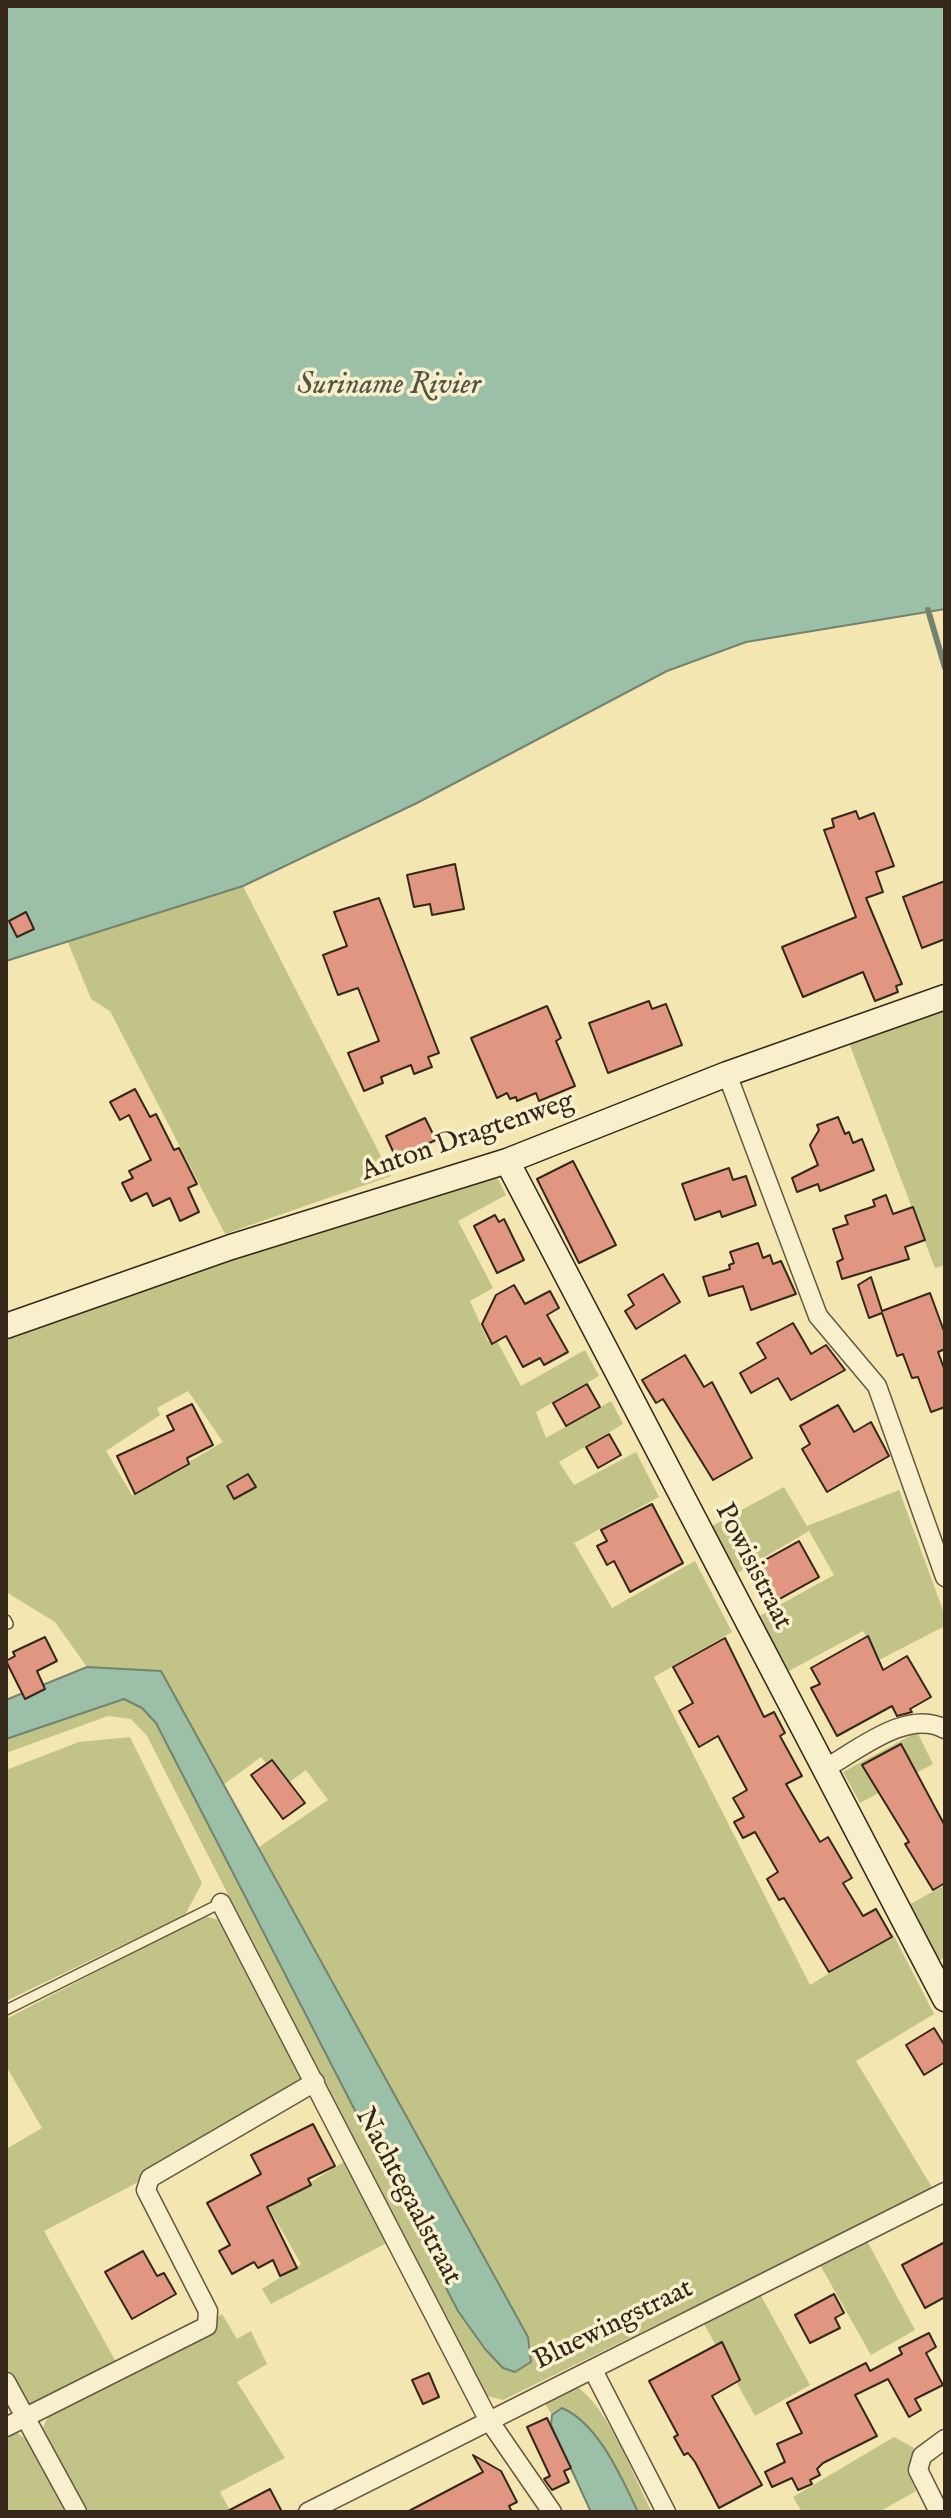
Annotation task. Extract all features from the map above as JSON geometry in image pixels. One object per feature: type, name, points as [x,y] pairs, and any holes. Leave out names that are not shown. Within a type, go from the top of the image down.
[{"type":"main road","name":"Anton Dragtenweg","points":[[6,1326],[231,1247],[507,1161],[727,1074],[945,997]]},
{"type":"main road","name":"Powisistraat","points":[[507,1161],[945,1999]]},
{"type":"street","points":[[727,1074],[818,1316],[877,1386],[945,1577]]},
{"type":"street","points":[[824,1769],[909,1723],[927,1721],[945,1729]]},
{"type":"street","name":"Nachtegaalstraat","points":[[221,1903],[488,2419],[552,2512]]},
{"type":"street","points":[[6,2427],[207,2326],[208,2311],[146,2190],[147,2184],[150,2178],[315,2082]]},
{"type":"street","name":"Bluewingstraat","points":[[308,2512],[945,2192]]},
{"type":"street","points":[[593,2370],[666,2512]]},
{"type":"street","points":[[6,2382],[77,2512]]},
{"type":"street","points":[[939,2512],[918,2470],[922,2456],[945,2439]]},
{"type":"lane","points":[[6,2010],[221,1903]]},
{"type":"shaded area","points":[[243,886],[391,1176],[225,1234],[110,1011],[91,999],[67,940]]},
{"type":"shaded area","points":[[945,1009],[945,1265],[935,1268],[849,1043]]},
{"type":"shaded area","points":[[486,1172],[498,1179],[506,1195],[458,1221],[493,1288],[470,1301],[488,1341],[497,1341],[521,1386],[585,1350],[599,1376],[536,1412],[546,1438],[611,1401],[623,1424],[559,1462],[574,1485],[636,1452],[659,1497],[574,1543],[612,1608],[695,1561],[732,1632],[654,1677],[810,1985],[893,1934],[934,2014],[856,2061],[933,2189],[503,2400],[484,2395],[147,1736],[131,1719],[108,1716],[6,1753],[6,1739],[125,1699],[142,1708],[156,1723],[458,2311],[485,2349],[532,2354],[528,2337],[259,1847],[328,1800],[306,1770],[284,1786],[261,1757],[223,1785],[161,1671],[87,1667],[55,1622],[6,1592],[6,1339]],"holes":[[[188,1391],[223,1442],[132,1495],[106,1451],[160,1415],[157,1408]]]},
{"type":"shaded area","points":[[784,1487],[807,1526],[899,1490],[945,1616],[945,1626],[879,1660],[863,1631],[776,1678],[747,1623],[834,1575],[809,1531],[724,1581],[699,1533]]},
{"type":"shaded area","points":[[917,1732],[933,1764],[860,1803],[843,1772]]},
{"type":"shaded area","points":[[130,1737],[202,1883],[185,1915],[6,2001],[6,1770],[79,1742]]},
{"type":"shaded area","points":[[945,1885],[945,1957],[934,1964],[903,1908]]},
{"type":"shaded area","points":[[204,1916],[223,1921],[303,2074],[299,2084],[131,2186],[44,2231],[117,2364],[39,2402],[28,2404],[6,2373],[6,2149],[42,2128],[6,2066],[6,2019]]},
{"type":"shaded area","points":[[350,2158],[394,2239],[271,2304],[262,2289],[301,2264],[269,2208]]},
{"type":"shaded area","points":[[867,2241],[915,2330],[871,2355],[820,2265]]},
{"type":"shaded area","points":[[760,2294],[810,2385],[755,2416],[704,2324]]},
{"type":"shaded area","points":[[222,2314],[237,2339],[251,2331],[267,2364],[237,2382],[285,2458],[220,2492],[231,2512],[82,2512],[41,2431],[51,2411],[134,2371]]},
{"type":"shaded area","points":[[577,2387],[610,2426],[652,2512],[638,2512],[608,2453],[587,2426],[562,2408],[552,2415],[543,2400]]},
{"type":"shaded area","points":[[17,2433],[30,2442],[69,2512],[6,2512],[6,2434]]},
{"type":"shaded area","points":[[894,2437],[914,2448],[909,2474],[916,2491],[879,2512],[802,2512],[793,2497]]},
{"type":"water","name":"Suriname Rivier","points":[[6,6],[945,6],[945,609],[746,642],[667,671],[417,803],[243,886],[6,961]]},
{"type":"water","points":[[87,1667],[161,1671],[528,2337],[531,2362],[515,2372],[503,2368],[485,2349],[458,2311],[156,1723],[142,1708],[124,1699],[6,1739],[6,1700]]},
{"type":"water","points":[[562,2408],[587,2426],[598,2439],[638,2512],[591,2512],[551,2425],[552,2415]]},
{"type":"building","points":[[856,811],[859,819],[874,813],[894,866],[876,872],[883,892],[866,898],[902,984],[896,986],[898,992],[875,1001],[863,972],[803,997],[782,947],[856,917],[824,830],[834,827],[832,819]]},
{"type":"building","points":[[455,864],[464,909],[432,915],[430,904],[414,907],[407,875]]},
{"type":"building","points":[[945,881],[945,939],[922,948],[903,897]]},
{"type":"building","points":[[379,898],[439,1053],[428,1057],[432,1067],[414,1074],[411,1065],[381,1077],[383,1083],[364,1091],[348,1053],[379,1041],[358,988],[338,995],[323,955],[347,946],[334,912]]},
{"type":"building","points":[[26,912],[34,929],[17,937],[9,921]]},
{"type":"building","points":[[649,1001],[652,1009],[666,1004],[682,1045],[608,1073],[589,1023]]},
{"type":"building","points":[[547,1006],[561,1038],[556,1041],[575,1086],[539,1101],[536,1093],[517,1101],[516,1097],[510,1099],[507,1093],[497,1098],[471,1038]]},
{"type":"building","points":[[135,1089],[150,1117],[156,1114],[174,1150],[179,1148],[197,1184],[188,1188],[199,1212],[180,1221],[170,1198],[153,1206],[147,1193],[131,1201],[122,1183],[133,1178],[129,1171],[151,1160],[129,1115],[120,1120],[110,1102]]},
{"type":"building","points":[[838,1117],[845,1134],[849,1132],[853,1143],[862,1139],[874,1170],[820,1191],[818,1184],[797,1192],[792,1178],[818,1165],[810,1145],[819,1130],[817,1125]]},
{"type":"building","points":[[425,1118],[436,1140],[396,1158],[386,1136]]},
{"type":"building","points":[[573,1161],[616,1245],[579,1263],[537,1179]]},
{"type":"building","points":[[729,1168],[733,1180],[746,1176],[756,1205],[722,1217],[720,1211],[695,1220],[682,1184]]},
{"type":"building","points":[[886,1195],[893,1214],[913,1207],[925,1240],[905,1247],[909,1259],[842,1279],[837,1262],[843,1259],[833,1229],[848,1224],[845,1216],[875,1206],[873,1200]]},
{"type":"building","points":[[495,1215],[499,1222],[504,1219],[524,1260],[497,1273],[474,1226]]},
{"type":"building","points":[[758,1243],[763,1258],[770,1255],[773,1264],[781,1261],[796,1294],[751,1310],[743,1286],[709,1296],[703,1277],[730,1269],[729,1265],[734,1263],[730,1252]]},
{"type":"building","points":[[663,1274],[680,1302],[636,1329],[625,1311],[634,1305],[628,1295]]},
{"type":"building","points":[[871,1277],[882,1311],[930,1293],[945,1334],[945,1349],[938,1352],[945,1371],[945,1407],[931,1412],[918,1377],[912,1378],[903,1354],[897,1356],[882,1313],[869,1318],[858,1285]]},
{"type":"building","points":[[514,1285],[525,1304],[550,1291],[559,1308],[547,1315],[568,1352],[544,1365],[540,1358],[523,1367],[506,1336],[492,1344],[482,1324],[496,1295]]},
{"type":"building","points":[[793,1323],[811,1354],[826,1345],[845,1370],[791,1400],[778,1378],[751,1393],[740,1373],[766,1358],[757,1343]]},
{"type":"building","points":[[685,1355],[704,1387],[712,1382],[752,1458],[713,1480],[663,1399],[656,1403],[642,1380]]},
{"type":"building","points":[[587,1384],[600,1407],[566,1426],[553,1403]]},
{"type":"building","points":[[192,1404],[213,1445],[187,1458],[189,1464],[135,1494],[117,1456],[174,1430],[167,1416]]},
{"type":"building","points":[[838,1405],[854,1432],[871,1422],[889,1456],[827,1492],[802,1449],[810,1444],[800,1426]]},
{"type":"building","points":[[609,1434],[621,1455],[598,1468],[586,1447]]},
{"type":"building","points":[[248,1474],[256,1487],[234,1499],[227,1486]]},
{"type":"building","points":[[652,1504],[683,1563],[630,1592],[614,1561],[607,1565],[597,1546],[607,1541],[601,1530]]},
{"type":"building","points":[[799,1541],[819,1577],[772,1603],[752,1567]]},
{"type":"building","points":[[868,1636],[883,1670],[907,1656],[931,1697],[910,1709],[912,1712],[897,1716],[892,1706],[837,1736],[811,1688],[820,1684],[811,1668]]},
{"type":"building","points":[[45,1637],[57,1661],[37,1671],[45,1689],[25,1699],[6,1661],[15,1656],[13,1652]]},
{"type":"building","points":[[725,1638],[764,1717],[774,1712],[785,1733],[780,1736],[802,1776],[786,1784],[820,1842],[828,1837],[852,1878],[843,1883],[863,1916],[876,1909],[892,1937],[829,1972],[784,1898],[779,1900],[767,1879],[778,1872],[755,1832],[743,1838],[734,1822],[744,1817],[733,1798],[747,1790],[718,1736],[699,1747],[679,1711],[693,1703],[673,1667]]},
{"type":"building","points":[[901,1744],[945,1826],[945,1883],[933,1890],[905,1844],[909,1842],[862,1765]]},
{"type":"building","points":[[272,1760],[305,1803],[283,1819],[251,1775]]},
{"type":"building","points":[[934,2028],[945,2046],[945,2062],[924,2075],[906,2045]]},
{"type":"building","points":[[313,2124],[335,2166],[308,2179],[311,2185],[267,2207],[297,2268],[280,2276],[273,2260],[258,2268],[254,2262],[232,2274],[219,2251],[230,2245],[207,2203],[261,2174],[251,2155]]},
{"type":"building","points":[[945,2242],[945,2297],[925,2308],[902,2265]]},
{"type":"building","points":[[143,2251],[157,2276],[164,2273],[176,2294],[132,2319],[105,2272]]},
{"type":"building","points":[[834,2294],[844,2313],[835,2318],[840,2328],[810,2343],[795,2315]]},
{"type":"building","points":[[929,2333],[936,2347],[926,2353],[943,2385],[915,2399],[921,2410],[909,2417],[888,2379],[855,2395],[877,2436],[823,2463],[817,2469],[820,2475],[810,2480],[812,2484],[798,2490],[792,2478],[772,2487],[765,2472],[785,2462],[777,2444],[802,2433],[787,2403],[866,2363],[870,2371],[902,2354],[899,2348]]},
{"type":"building","points":[[722,2342],[740,2380],[712,2396],[762,2485],[719,2508],[695,2462],[688,2453],[684,2455],[674,2437],[678,2435],[649,2381]]},
{"type":"building","points":[[429,2373],[439,2397],[423,2404],[412,2380]]},
{"type":"building","points":[[547,2418],[571,2468],[564,2471],[569,2482],[552,2490],[544,2479],[550,2476],[527,2427]]},
{"type":"building","points":[[473,2455],[501,2471],[517,2502],[509,2506],[512,2512],[407,2512],[483,2472]]},
{"type":"building","points":[[270,2489],[282,2512],[226,2512]]},
{"type":"waterway","points":[[928,610],[945,668]]}]
